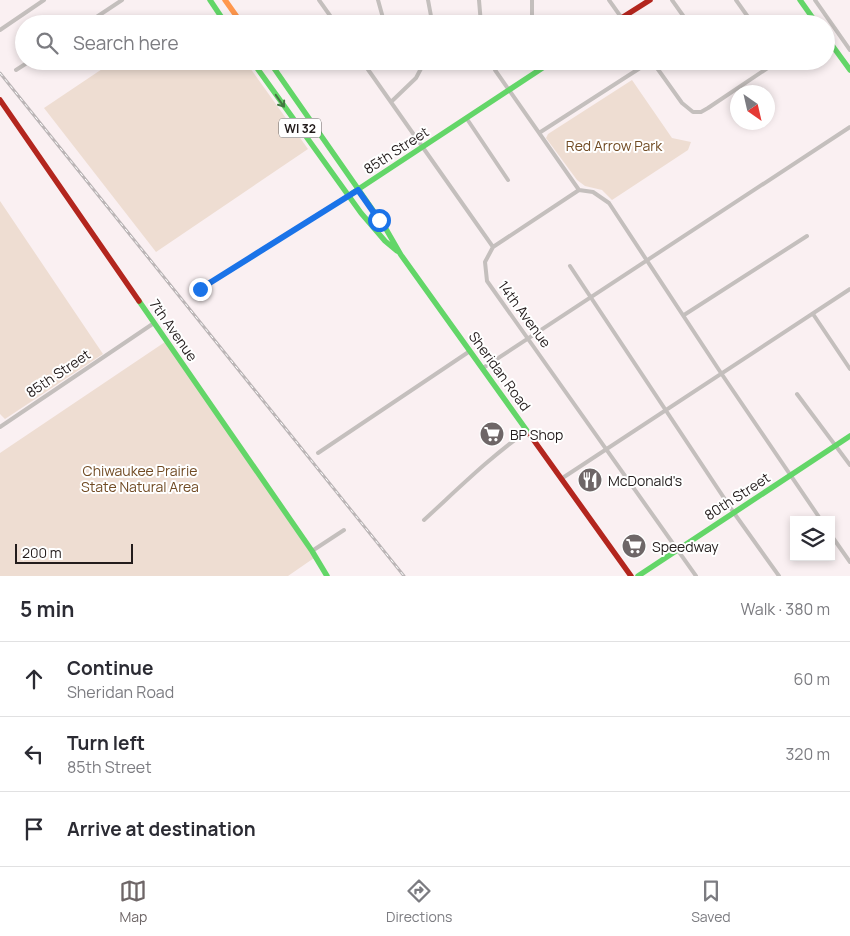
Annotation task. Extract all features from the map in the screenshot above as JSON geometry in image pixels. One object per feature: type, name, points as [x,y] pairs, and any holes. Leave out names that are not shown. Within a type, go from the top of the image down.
[{"type":"street","points":[[22,15],[44,0]]},
{"type":"street","points":[[100,15],[122,0]]},
{"type":"street","points":[[210,0],[220,15]]},
{"type":"street","points":[[225,0],[236,15]]},
{"type":"street","points":[[319,0],[330,15]]},
{"type":"street","points":[[378,0],[382,15]]},
{"type":"street","points":[[428,0],[431,15]]},
{"type":"street","points":[[479,0],[480,15]]},
{"type":"street","points":[[532,15],[533,0]]},
{"type":"street","points":[[609,0],[619,15]]},
{"type":"street","points":[[626,15],[650,0]]},
{"type":"street","points":[[672,0],[683,15]]},
{"type":"street","points":[[736,0],[747,15]]},
{"type":"street","points":[[800,0],[811,15]]},
{"type":"street","points":[[815,0],[826,15]]},
{"type":"street","points":[[0,30],[15,20]]},
{"type":"street","points":[[835,29],[850,50]]},
{"type":"street","points":[[835,49],[850,70]]},
{"type":"street","name":"Sheridan Road","points":[[258,70],[348,196],[385,241],[401,255]]},
{"type":"street","name":"Sheridan Road","points":[[275,70],[386,229],[401,255],[630,576]]},
{"type":"street","points":[[368,70],[493,247],[579,190],[593,192],[609,203],[721,374],[818,516]]},
{"type":"street","points":[[391,102],[416,78],[420,70]]},
{"type":"street","points":[[497,70],[579,190]]},
{"type":"street","name":"85th Street","points":[[200,289],[358,190],[540,70]]},
{"type":"street","points":[[539,134],[638,70]]},
{"type":"street","points":[[658,70],[682,103],[693,112],[700,112],[708,108],[765,70]]},
{"type":"street","name":"7th Avenue","points":[[0,100],[312,551],[327,576]]},
{"type":"street","points":[[467,119],[508,180]]},
{"type":"street","points":[[483,368],[850,127]]},
{"type":"street","points":[[684,315],[807,236]]},
{"type":"street","name":"14th Avenue","points":[[493,247],[485,262],[487,281],[696,576]]},
{"type":"street","points":[[570,266],[734,513],[779,576]]},
{"type":"street","points":[[561,479],[850,289]]},
{"type":"street","points":[[814,314],[848,362],[850,369]]},
{"type":"street","name":"85th Street","points":[[0,427],[154,323]]},
{"type":"street","points":[[318,453],[470,351]]},
{"type":"street","points":[[797,394],[850,465]]},
{"type":"street","points":[[424,520],[508,444],[528,431]]},
{"type":"street","name":"80th Street","points":[[638,576],[850,436]]},
{"type":"street","points":[[312,551],[344,530]]},
{"type":"street","points":[[835,541],[850,562]]},
{"type":"green space","points":[[101,70],[251,70],[308,149],[156,252],[44,108]]},
{"type":"green space","name":"Red Arrow Park","points":[[632,80],[672,138],[691,142],[688,150],[612,200],[602,190],[585,186],[577,180],[546,138],[548,134]]},
{"type":"green space","points":[[0,201],[103,354],[5,419],[0,414]]},
{"type":"green space","name":"Chiwaukee Prairie State Natural Area","points":[[165,342],[314,558],[288,576],[0,576],[0,453]]},
{"type":"railway","points":[[0,73],[404,576]]},
{"type":"traffic: fast","points":[[210,0],[220,15]]},
{"type":"traffic: fast","points":[[800,0],[811,15]]},
{"type":"traffic: fast","points":[[835,49],[850,70]]},
{"type":"traffic: fast","points":[[258,70],[361,213],[385,241],[397,251]]},
{"type":"traffic: fast","points":[[275,70],[386,229],[401,255],[530,435]]},
{"type":"traffic: fast","points":[[348,196],[539,70]]},
{"type":"traffic: fast","points":[[139,301],[312,551],[327,576]]},
{"type":"traffic: fast","points":[[638,576],[850,436]]},
{"type":"traffic: slow","points":[[225,0],[236,15]]},
{"type":"traffic: jam","points":[[626,15],[650,0]]},
{"type":"traffic: jam","points":[[0,100],[139,301]]},
{"type":"traffic: jam","points":[[530,435],[631,576]]},
{"type":"place","name":"BP Shop","points":[[492,434]]},
{"type":"place","name":"McDonald's","points":[[590,480]]},
{"type":"place","name":"Speedway","points":[[634,546]]},
{"type":"route","points":[[200,289],[358,190],[379,220]]}]
